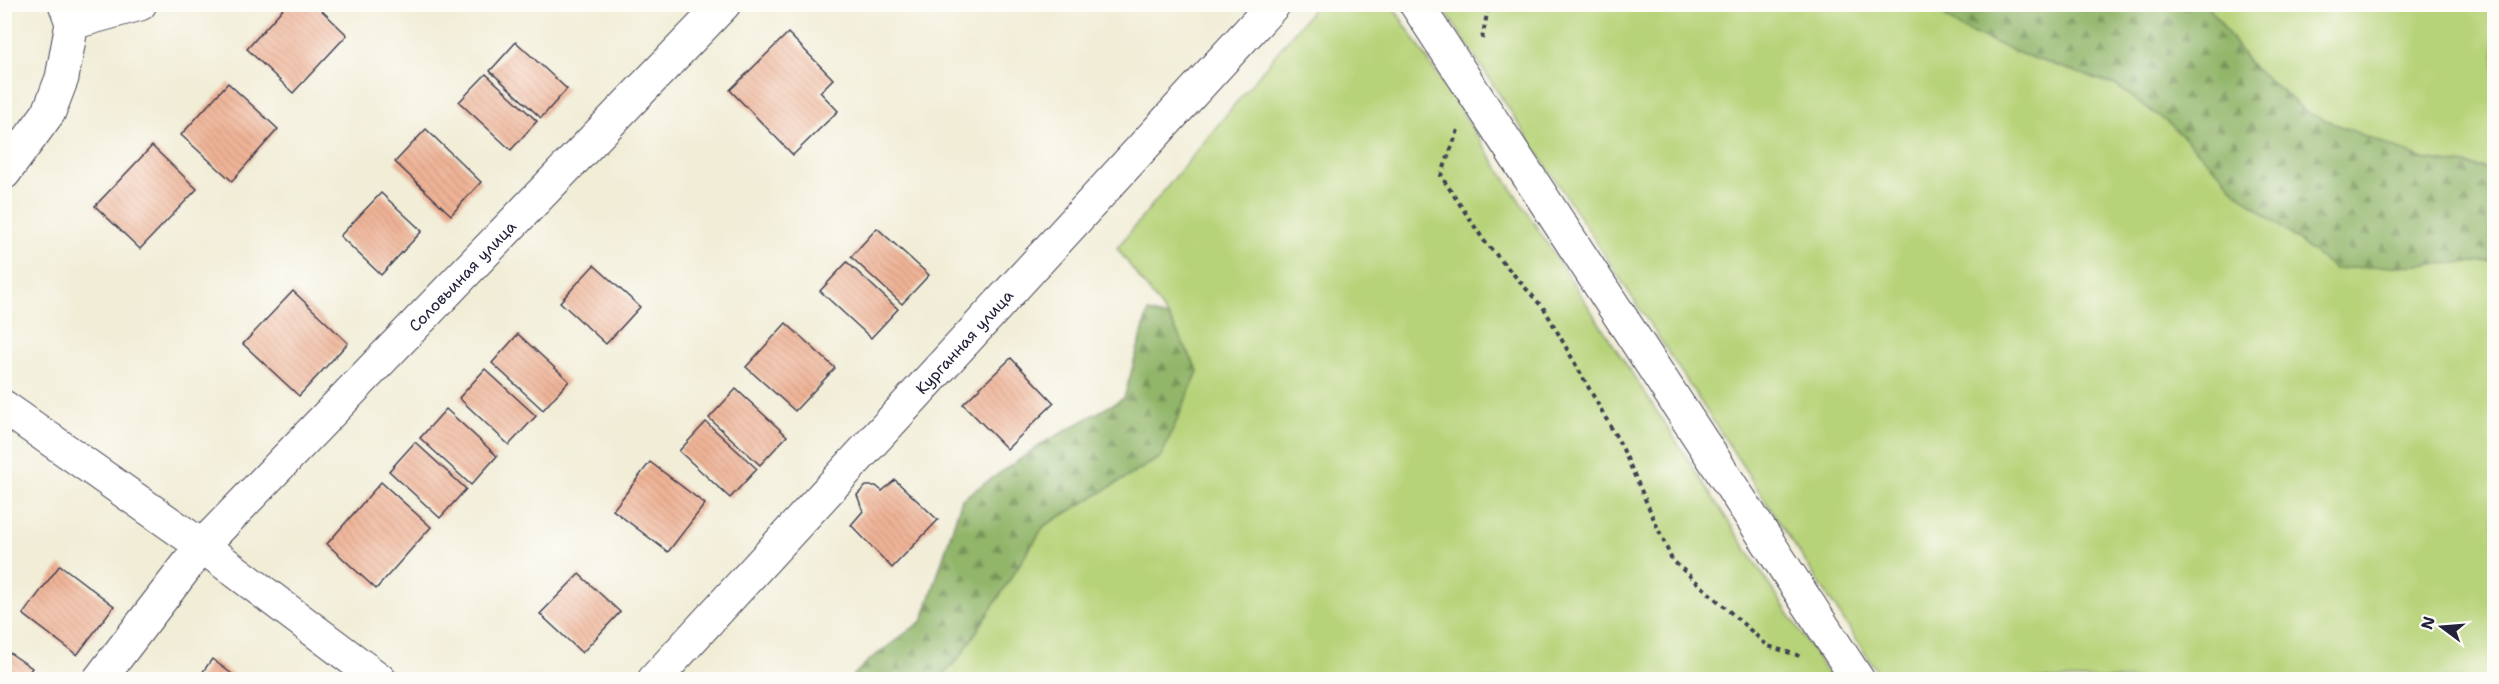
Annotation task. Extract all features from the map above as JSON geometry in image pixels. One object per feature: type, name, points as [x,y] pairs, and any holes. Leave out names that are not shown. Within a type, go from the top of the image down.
[{"type":"street","points":[[4,173],[49,112],[62,78],[69,14],[140,4]]},
{"type":"street","name":"Соловьиная улица","points":[[99,680],[201,546],[724,4]]},
{"type":"street","name":"Курганная улица","points":[[654,680],[1274,4]]},
{"type":"street","points":[[1416,4],[1856,676]]},
{"type":"street","points":[[4,407],[201,546],[380,680]]},
{"type":"path","points":[[1489,4],[1472,90],[1441,176],[1485,242],[1545,310],[1622,447],[1672,560],[1768,646],[1856,676]]},
{"type":"green space","points":[[1317,4],[1392,5],[1831,679],[940,680],[962,654],[1044,526],[1161,457],[1198,371],[1169,318],[1117,248]]},
{"type":"green space","points":[[1441,5],[2494,5],[2494,679],[1882,679]]},
{"type":"green space","points":[[1932,5],[2208,5],[2249,63],[2308,113],[2423,159],[2494,169],[2494,261],[2334,269],[2233,189],[2224,177],[2172,126],[2115,85],[2021,54],[1960,28]]},
{"type":"green space","points":[[1148,312],[1169,318],[1198,371],[1161,457],[1044,526],[962,654],[940,679],[850,679],[867,662],[923,620],[962,499],[1045,442],[1124,398]]},
{"type":"building","points":[[287,4],[315,4],[347,35],[293,93],[247,49]]},
{"type":"building","points":[[788,33],[833,79],[820,92],[838,111],[793,155],[730,90]]},
{"type":"building","points":[[516,42],[567,89],[541,118],[490,71]]},
{"type":"building","points":[[486,74],[537,121],[511,150],[459,102]]},
{"type":"building","points":[[228,83],[278,129],[232,181],[181,135]]},
{"type":"building","points":[[426,129],[481,182],[451,215],[395,162]]},
{"type":"building","points":[[152,146],[197,189],[140,249],[95,206]]},
{"type":"building","points":[[381,193],[422,231],[381,275],[340,236]]},
{"type":"building","points":[[877,228],[929,275],[902,304],[851,257]]},
{"type":"building","points":[[847,262],[898,309],[871,338],[820,291]]},
{"type":"building","points":[[594,265],[640,307],[606,344],[560,302]]},
{"type":"building","points":[[293,291],[348,343],[299,396],[243,344]]},
{"type":"building","points":[[786,323],[835,368],[795,411],[746,367]]},
{"type":"building","points":[[518,334],[569,381],[543,410],[492,363]]},
{"type":"building","points":[[1011,358],[1054,403],[1007,449],[963,404]]},
{"type":"building","points":[[485,369],[536,416],[509,445],[459,398]]},
{"type":"building","points":[[736,389],[787,436],[760,465],[709,418]]},
{"type":"building","points":[[446,409],[497,456],[471,485],[420,438]]},
{"type":"building","points":[[706,422],[757,469],[730,498],[679,451]]},
{"type":"building","points":[[415,442],[466,489],[440,518],[389,471]]},
{"type":"building","points":[[650,462],[705,504],[668,552],[613,510]]},
{"type":"building","points":[[895,480],[938,520],[892,568],[851,525],[863,511],[857,495],[866,486],[876,486],[882,491]]},
{"type":"building","points":[[381,482],[431,527],[376,589],[327,544]]},
{"type":"building","points":[[60,565],[114,606],[77,655],[23,614]]},
{"type":"building","points":[[579,574],[620,612],[582,653],[540,614]]},
{"type":"building","points":[[4,649],[32,668],[24,680],[4,680]]},
{"type":"building","points":[[212,659],[240,680],[197,680]]}]
